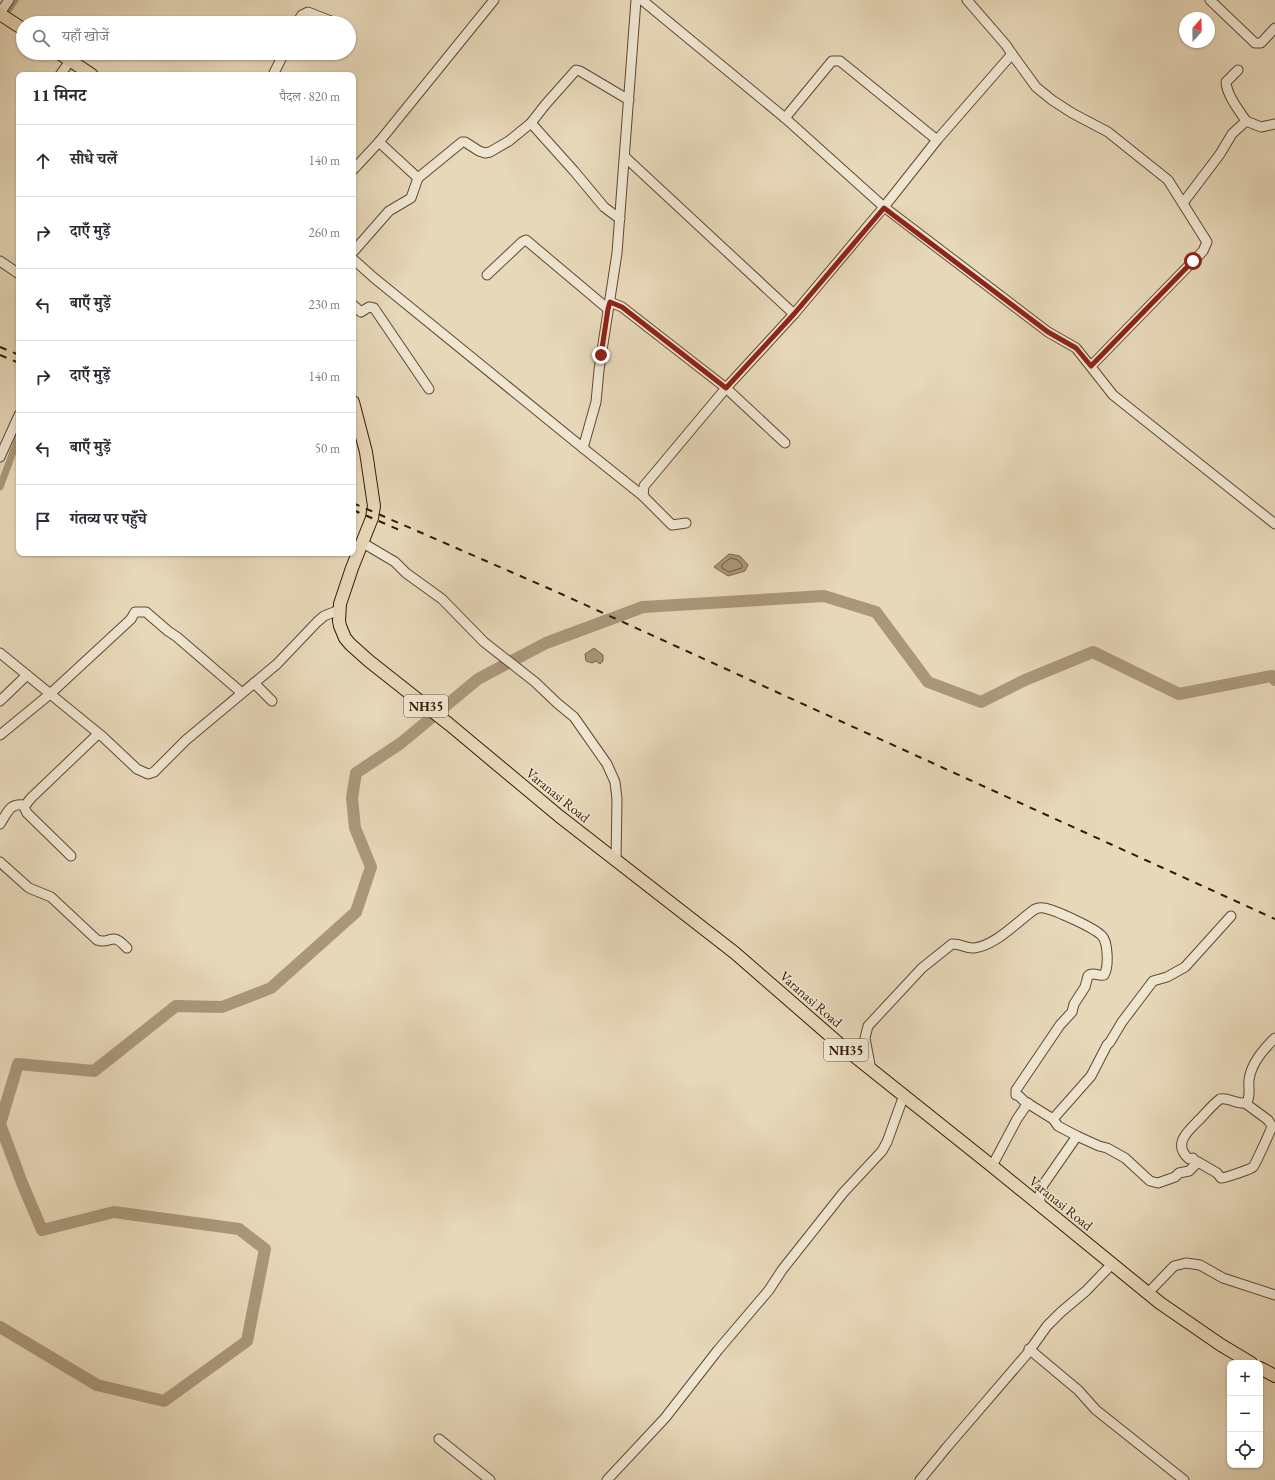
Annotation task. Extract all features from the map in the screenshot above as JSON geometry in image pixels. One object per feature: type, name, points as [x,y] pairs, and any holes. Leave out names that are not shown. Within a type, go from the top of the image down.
[{"type":"highway","points":[[4,16],[16,24]]},
{"type":"highway","points":[[70,61],[87,72]]},
{"type":"highway","name":"NH35","points":[[339,610],[352,568],[374,512],[373,492],[366,452],[356,414]]},
{"type":"highway","name":"Varanasi Road","points":[[339,610],[340,626],[345,638],[369,661],[450,725],[559,816],[735,953],[871,1070],[904,1095],[1148,1293],[1176,1315],[1221,1346],[1246,1360]]},
{"type":"highway","points":[[1263,1370],[1275,1376]]},
{"type":"street","points":[[4,16],[9,0]]},
{"type":"street","points":[[356,167],[379,142],[494,0]]},
{"type":"street","points":[[583,448],[596,402],[617,253],[636,0]]},
{"type":"street","points":[[642,0],[785,118],[884,208],[1048,332],[1072,345],[1091,366],[1113,395],[1275,524]]},
{"type":"street","points":[[968,0],[1006,45],[1036,87],[1072,113],[1108,132],[1148,162],[1168,180],[1207,242],[1205,247],[1091,366]]},
{"type":"street","points":[[1210,0],[1255,43],[1261,43],[1275,28]]},
{"type":"street","points":[[301,16],[308,12],[318,16]]},
{"type":"street","points":[[643,496],[644,486],[726,388],[794,314],[884,208],[937,140],[1012,54]]},
{"type":"street","points":[[274,72],[280,60]]},
{"type":"street","points":[[62,72],[70,61]]},
{"type":"street","points":[[785,118],[832,61],[840,61],[937,140]]},
{"type":"street","points":[[356,249],[390,211],[411,198],[418,178],[462,142],[465,142],[482,152],[490,152],[509,141],[530,123],[576,70],[629,100]]},
{"type":"street","points":[[1238,70],[1226,82],[1226,87],[1246,121],[1261,127],[1275,124]]},
{"type":"street","points":[[1183,203],[1220,154],[1232,134],[1246,121]]},
{"type":"street","points":[[530,123],[604,206],[620,219]]},
{"type":"street","points":[[379,142],[418,178]]},
{"type":"street","points":[[625,157],[794,314]]},
{"type":"street","points":[[487,276],[522,242],[526,240],[609,305],[622,307],[726,388],[785,443]]},
{"type":"street","points":[[0,261],[16,272]]},
{"type":"street","points":[[356,262],[643,496],[672,525],[686,523]]},
{"type":"street","points":[[356,308],[361,312],[369,307],[374,308],[429,389]]},
{"type":"street","points":[[0,457],[16,422]]},
{"type":"street","points":[[363,543],[395,562],[406,573],[438,596],[484,642],[535,682],[553,700],[574,717],[614,777],[617,799],[616,861]]},
{"type":"street","points":[[0,653],[98,734],[140,771],[148,774],[159,768],[186,740],[282,659],[316,622],[324,616],[339,610]]},
{"type":"street","points":[[0,735],[50,694],[130,619],[135,612],[146,612],[168,631],[177,636],[242,693]]},
{"type":"street","points":[[0,702],[27,676]]},
{"type":"street","points":[[254,683],[272,701]]},
{"type":"street","points":[[24,805],[98,734]]},
{"type":"street","points":[[0,824],[12,806],[15,804],[24,805]]},
{"type":"street","points":[[24,805],[27,813],[70,856]]},
{"type":"street","points":[[0,862],[29,888],[51,897],[97,940],[105,942],[116,939],[127,948]]},
{"type":"street","points":[[871,1070],[865,1038],[868,1026],[925,965],[952,944],[958,944],[968,948],[985,946],[1035,909],[1040,907],[1045,908],[1084,925],[1102,936],[1105,941],[1107,968],[1104,975],[1101,976],[1092,974],[1088,976],[1085,987],[1074,1004],[1072,1012],[1060,1025],[1016,1090],[1016,1095],[1053,1119],[1058,1126],[1099,1146],[1107,1148],[1125,1158],[1146,1178],[1153,1182],[1161,1182],[1179,1173],[1189,1171],[1198,1162]]},
{"type":"street","points":[[1053,1119],[1091,1076],[1107,1045],[1122,1022],[1153,981],[1167,977],[1185,967],[1231,916]]},
{"type":"street","points":[[1245,1103],[1249,1099],[1249,1083],[1252,1071],[1261,1053],[1275,1038]]},
{"type":"street","points":[[607,1480],[665,1418],[718,1350],[769,1290],[782,1270],[843,1193],[882,1151],[887,1142],[904,1095]]},
{"type":"street","points":[[1226,1098],[1245,1103],[1268,1120],[1272,1126],[1270,1133],[1264,1142],[1253,1167],[1250,1170],[1243,1170],[1225,1178],[1221,1178],[1217,1173],[1198,1162],[1196,1162],[1194,1158],[1189,1160],[1184,1153],[1182,1144],[1184,1136],[1220,1099],[1226,1098]]},
{"type":"street","points":[[992,1166],[1017,1119],[1028,1102]]},
{"type":"street","points":[[1040,1205],[1040,1194],[1043,1185],[1077,1136]]},
{"type":"street","points":[[1148,1293],[1174,1266],[1186,1263],[1200,1265],[1223,1278],[1275,1296]]},
{"type":"street","points":[[920,1480],[1030,1350],[1054,1318],[1086,1291],[1112,1264]]},
{"type":"street","points":[[1030,1350],[1078,1390],[1096,1410],[1184,1480]]},
{"type":"street","points":[[439,1439],[490,1480]]},
{"type":"water","points":[[729,554],[740,556],[748,565],[745,571],[728,576],[714,567]]},
{"type":"water","points":[[594,648],[603,655],[603,661],[600,664],[596,661],[592,663],[586,661],[585,654]]},
{"type":"waterway","points":[[7,12],[15,0]]},
{"type":"waterway","points":[[0,487],[16,444]]},
{"type":"waterway","points":[[0,1327],[97,1385],[164,1401],[247,1341],[265,1249],[239,1229],[114,1212],[42,1230],[22,1183],[0,1124],[18,1064],[94,1071],[176,1006],[222,1007],[271,988],[356,912],[371,867],[355,828],[352,798],[356,773],[401,743],[478,679],[546,643],[643,607],[824,596],[876,612],[928,682],[981,702],[1025,680],[1093,652],[1179,694],[1272,676],[1275,680]]},
{"type":"railway","points":[[0,347],[16,354]]},
{"type":"railway","points":[[0,355],[16,362]]},
{"type":"railway","points":[[356,504],[557,592],[1275,919]]},
{"type":"railway","points":[[356,511],[402,531]]},
{"type":"route","points":[[601,355],[610,302],[622,307],[726,388],[794,314],[884,208],[1048,332],[1065,340],[1076,348],[1091,366],[1193,261]]}]
